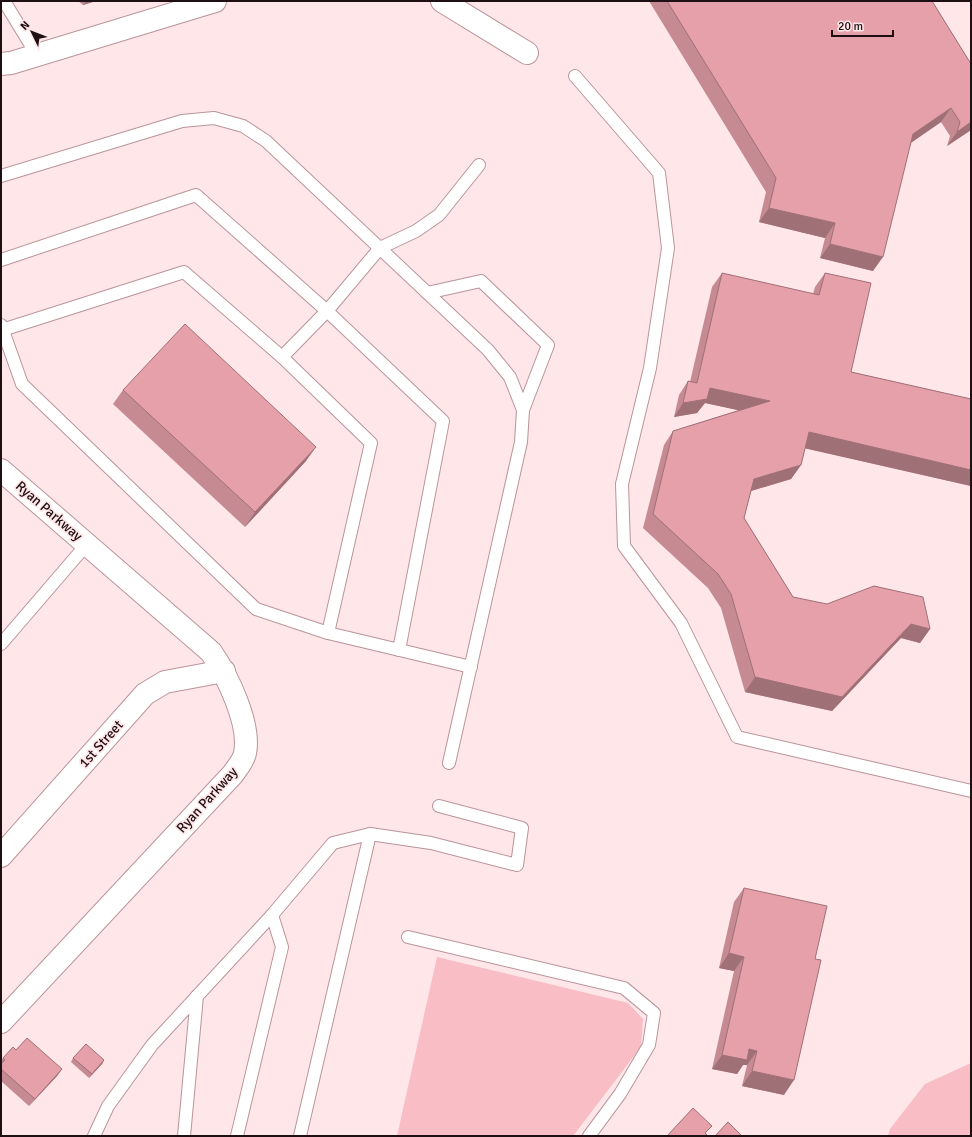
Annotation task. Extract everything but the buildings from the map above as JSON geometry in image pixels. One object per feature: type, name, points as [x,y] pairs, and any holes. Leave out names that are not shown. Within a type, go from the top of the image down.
[{"type":"street","points":[[1,64],[11,64],[215,1]]},
{"type":"street","points":[[442,1],[527,54]]},
{"type":"street","name":"Ryan Parkway","points":[[1,470],[211,652],[224,671],[245,728],[245,754],[233,774],[1,1022]]},
{"type":"street","name":"1st Street","points":[[1,856],[145,694],[165,682],[224,671]]},
{"type":"lane","points":[[4,1],[37,55]]},
{"type":"lane","points":[[575,76],[659,173],[668,248],[650,368],[622,484],[624,546],[681,623],[737,738],[971,791]]},
{"type":"lane","points":[[1,176],[182,121],[214,118],[242,126],[266,141],[488,350],[510,377],[523,410]]},
{"type":"lane","points":[[282,358],[327,310],[380,248],[416,231],[439,215],[479,165]]},
{"type":"lane","points":[[1,260],[196,196],[327,310],[443,421],[399,650]]},
{"type":"lane","points":[[328,633],[371,443],[282,358],[184,272],[2,328],[22,384],[256,609],[328,633],[471,667]]},
{"type":"lane","points":[[427,293],[482,281],[548,345],[523,410],[521,442],[449,763]]},
{"type":"lane","points":[[1,644],[88,544]]},
{"type":"lane","points":[[94,1136],[108,1106],[152,1045],[272,915],[333,843],[370,834],[431,842],[517,866],[522,828],[439,806]]},
{"type":"lane","points":[[300,1136],[370,834]]},
{"type":"lane","points":[[237,1136],[282,947],[272,915]]},
{"type":"lane","points":[[408,937],[624,988],[654,1013],[649,1045],[620,1094],[589,1136]]},
{"type":"lane","points":[[184,1136],[197,996]]},
{"type":"shaded area","points":[[437,957],[628,1003],[643,1019],[641,1047],[573,1136],[397,1136]]},
{"type":"shaded area","points":[[971,1063],[971,1136],[888,1136],[890,1129],[925,1084]]}]
